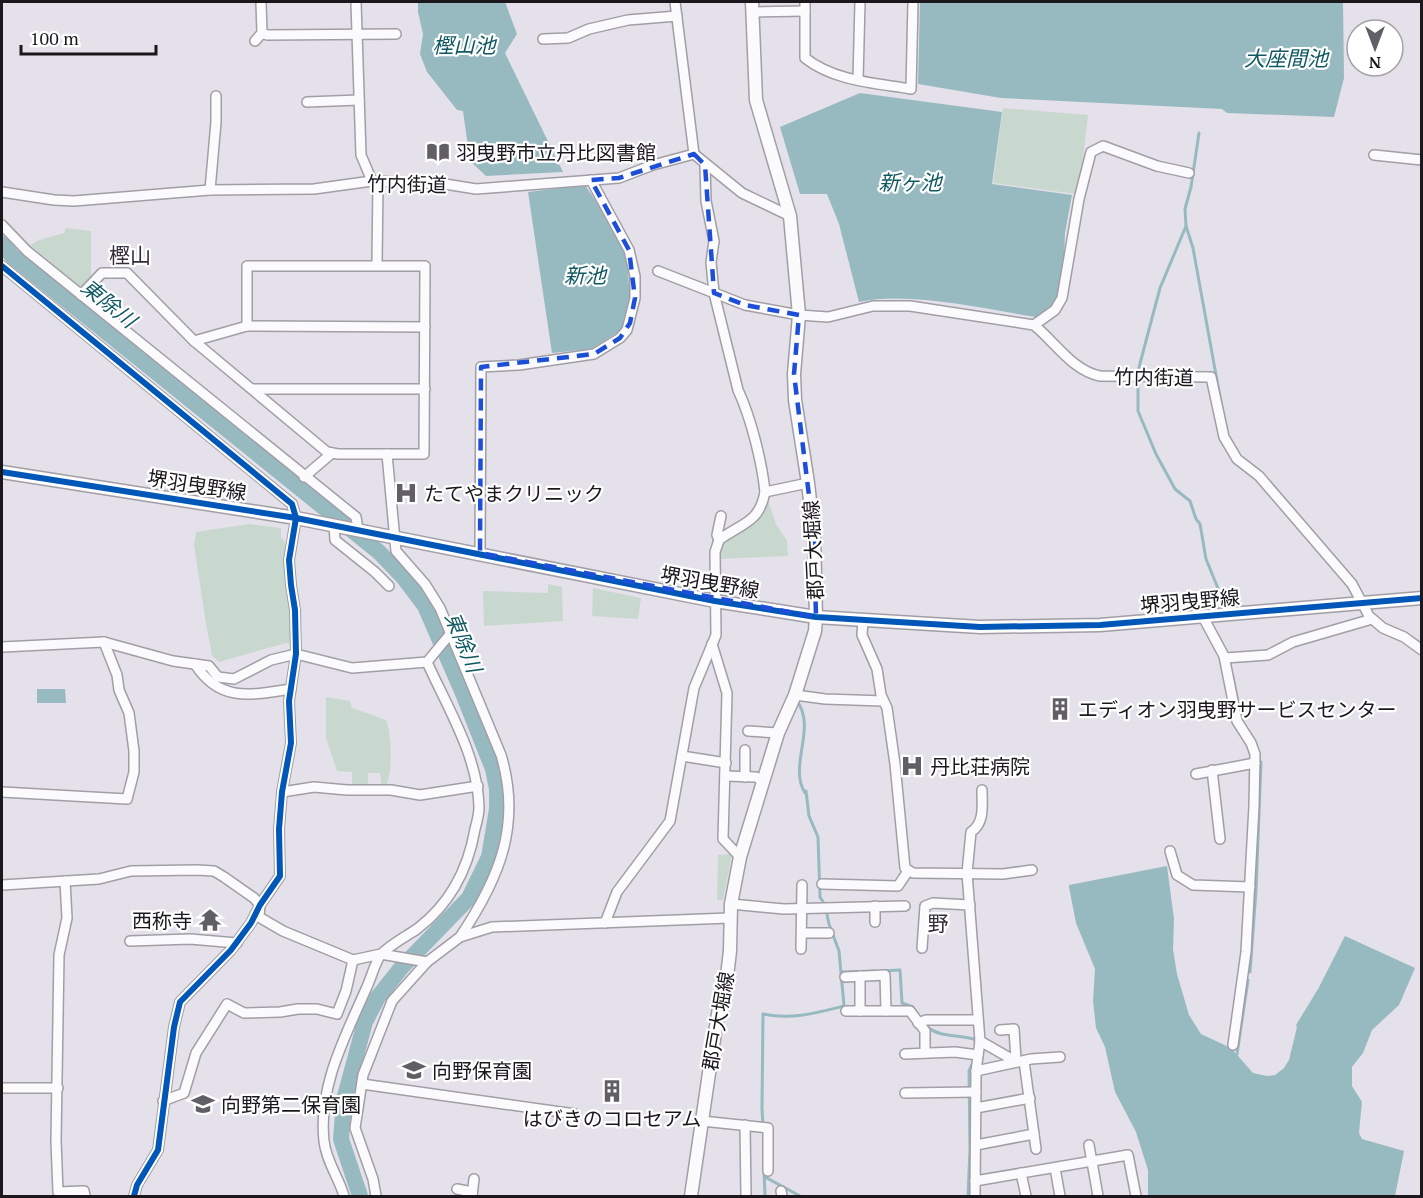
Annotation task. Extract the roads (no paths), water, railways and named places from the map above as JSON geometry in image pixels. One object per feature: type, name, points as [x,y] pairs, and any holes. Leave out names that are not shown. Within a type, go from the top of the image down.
[{"type":"main road","name":"郡戸大堀線","points":[[691,1197],[717,1018],[725,993],[730,951],[729,918],[740,857],[777,732],[795,695],[815,631],[816,617],[814,536],[795,400],[794,374],[799,315],[790,216],[756,100],[752,7]]},
{"type":"main road","name":"堺羽曳野線","points":[[2,472],[297,518],[334,530],[361,527],[394,536],[715,601],[816,617],[980,627],[1100,625],[1422,598]]},
{"type":"street","points":[[255,41],[262,33],[261,2]]},
{"type":"street","points":[[356,2],[361,155],[375,182],[377,265]]},
{"type":"street","points":[[675,2],[694,154],[742,193],[790,216]]},
{"type":"street","points":[[858,80],[860,2]]},
{"type":"street","points":[[752,7],[805,6],[805,58],[814,65],[858,80],[911,88],[913,2]]},
{"type":"street","points":[[543,39],[568,38],[589,29],[628,20],[677,16]]},
{"type":"street","points":[[262,33],[267,35],[396,34]]},
{"type":"street","points":[[210,190],[216,96]]},
{"type":"street","points":[[307,102],[359,100]]},
{"type":"street","points":[[658,271],[746,305],[799,315],[828,317],[873,306],[910,306],[1034,325],[1055,310],[1062,298],[1079,199],[1091,152],[1103,146],[1157,166],[1189,172]]},
{"type":"street","name":"竹内街道","points":[[2,192],[74,201],[210,190],[314,189],[375,182],[445,184],[476,189],[619,178],[653,165],[694,154]]},
{"type":"street","points":[[1374,155],[1422,160]]},
{"type":"street","points":[[705,165],[706,201],[714,241],[711,262],[714,292],[738,390],[745,405],[761,467],[765,492],[756,517],[719,540]]},
{"type":"street","points":[[480,553],[481,367],[594,354],[620,338],[630,323],[635,298],[635,276],[629,250],[591,180]]},
{"type":"street","points":[[2,225],[27,251],[304,477],[361,527]]},
{"type":"street","points":[[2,266],[292,504],[297,518],[289,560],[295,609],[296,654],[289,700],[291,743],[282,792],[279,841],[280,876],[237,943],[180,1002],[174,1027],[158,1150],[137,1185],[134,1197]]},
{"type":"street","points":[[81,295],[102,273],[127,273],[194,341],[327,452],[424,454],[425,266],[247,266],[247,326]]},
{"type":"street","name":"竹内街道","points":[[1034,325],[1069,359],[1091,374],[1211,377],[1224,437],[1237,459],[1259,476],[1352,584],[1372,619],[1422,650]]},
{"type":"street","points":[[194,341],[247,326],[425,327]]},
{"type":"street","points":[[253,389],[425,389]]},
{"type":"street","points":[[304,477],[332,453]]},
{"type":"street","points":[[376,1197],[373,1179],[355,1128],[363,1076],[392,1001],[427,962],[460,937],[490,888],[501,859],[510,802],[508,776],[501,755],[451,633],[425,584],[396,551],[387,454]]},
{"type":"street","points":[[765,492],[808,483]]},
{"type":"street","points":[[605,924],[617,892],[670,821],[694,688],[716,635],[715,552],[719,540],[717,535],[721,516]]},
{"type":"street","points":[[334,530],[335,540],[389,586]]},
{"type":"street","points":[[1203,617],[1225,658],[1236,718],[1251,743],[1255,762],[1245,962],[1233,1045]]},
{"type":"street","points":[[1225,658],[1268,655],[1293,642],[1372,619]]},
{"type":"street","points":[[863,620],[862,635],[877,669],[883,701],[887,708],[905,868],[913,873],[1003,874],[1032,870]]},
{"type":"street","points":[[2,647],[104,642],[173,661],[209,666],[218,677],[234,679],[271,660],[296,654],[352,668],[427,662],[451,633]]},
{"type":"street","points":[[2,792],[128,799],[134,772],[129,713],[104,642]]},
{"type":"street","points":[[712,644],[727,693],[723,839],[740,857]]},
{"type":"street","points":[[344,1197],[324,1142],[323,1107],[332,1069],[348,1025],[381,954],[420,927],[454,891],[471,851],[479,810],[478,786],[469,755],[427,662]]},
{"type":"street","points":[[195,664],[208,682],[215,687],[241,694],[291,689]]},
{"type":"street","points":[[795,695],[825,699],[883,701]]},
{"type":"street","points":[[748,731],[777,732]]},
{"type":"street","points":[[745,750],[745,777]]},
{"type":"street","points":[[682,756],[726,763]]},
{"type":"street","points":[[1197,774],[1255,762]]},
{"type":"street","points":[[1212,770],[1220,839]]},
{"type":"street","points":[[725,776],[756,777],[764,781]]},
{"type":"street","points":[[282,792],[314,786],[347,790],[391,790],[420,795],[478,786]]},
{"type":"street","points":[[975,1197],[976,1071],[980,1041],[967,873],[971,832],[978,828],[982,818],[982,790]]},
{"type":"street","points":[[1170,851],[1177,875],[1193,885],[1250,887]]},
{"type":"street","points":[[2,885],[99,879],[131,871],[214,871],[254,898],[260,905],[259,918],[283,931],[353,960],[381,954],[427,962]]},
{"type":"street","points":[[822,884],[898,886],[908,871]]},
{"type":"street","points":[[65,881],[67,918],[59,955],[56,1141],[58,1192],[84,1191],[84,1197]]},
{"type":"street","points":[[801,949],[802,885]]},
{"type":"street","points":[[922,948],[921,903],[969,905]]},
{"type":"street","points":[[731,904],[784,909],[905,906]]},
{"type":"street","points":[[875,906],[875,922]]},
{"type":"street","points":[[460,937],[492,927],[729,918]]},
{"type":"street","points":[[802,933],[829,933]]},
{"type":"street","points":[[130,941],[190,939],[237,943]]},
{"type":"street","points":[[163,1101],[184,1093],[196,1053],[228,1004],[244,1013],[298,1009],[337,1014],[346,992],[353,960]]},
{"type":"street","points":[[845,977],[885,975],[886,1011]]},
{"type":"street","points":[[860,976],[860,1011]]},
{"type":"street","points":[[846,1011],[910,1011],[925,1031],[925,1053]]},
{"type":"street","points":[[918,1023],[926,1020],[978,1020]]},
{"type":"street","points":[[1000,1030],[1014,1029],[1019,1061],[1030,1098],[1036,1149]]},
{"type":"street","points":[[980,1041],[1019,1061]]},
{"type":"street","points":[[905,1054],[955,1052],[978,1055]]},
{"type":"street","points":[[976,1071],[1019,1061],[1060,1057]]},
{"type":"street","points":[[362,1084],[575,1114]]},
{"type":"street","points":[[2,1088],[58,1088]]},
{"type":"street","points":[[905,1094],[927,1088],[976,1092]]},
{"type":"street","points":[[976,1108],[1030,1098]]},
{"type":"street","points":[[702,1121],[768,1128],[768,1171]]},
{"type":"street","points":[[746,1125],[750,1183],[746,1197]]},
{"type":"street","points":[[976,1145],[1034,1134]]},
{"type":"street","points":[[1089,1145],[1098,1197]]},
{"type":"street","points":[[975,1181],[1139,1153]]},
{"type":"street","points":[[1128,1155],[1136,1197]]},
{"type":"street","points":[[1054,1168],[1060,1197]]},
{"type":"street","points":[[1021,1173],[1026,1197]]},
{"type":"street","points":[[457,1189],[472,1194],[474,1179]]},
{"type":"water","name":"樫山池","points":[[418,2],[505,2],[517,34],[505,53],[563,172],[486,176],[470,161],[463,111],[457,110],[427,72],[420,54],[423,34]]},
{"type":"water","name":"大座間池","points":[[920,2],[1343,2],[1344,78],[1334,117],[1227,113],[1222,109],[1001,98],[918,84]]},
{"type":"water","name":"新ヶ池","points":[[860,93],[1002,112],[992,184],[1072,195],[1058,296],[1051,308],[1036,317],[923,300],[879,299],[859,302],[839,224],[827,194],[800,194],[780,127]]},
{"type":"water","name":"新池","points":[[585,185],[606,216],[627,255],[630,301],[623,329],[591,349],[552,353],[528,192]]},
{"type":"water","points":[[37,689],[65,689],[66,703],[37,703]]},
{"type":"water","points":[[1167,866],[1174,919],[1173,949],[1177,974],[1189,1015],[1201,1034],[1231,1048],[1253,1073],[1275,1075],[1284,1068],[1289,1060],[1296,1025],[1318,989],[1345,936],[1415,968],[1399,1005],[1372,1030],[1363,1053],[1352,1067],[1352,1086],[1362,1102],[1359,1133],[1362,1139],[1404,1151],[1395,1196],[1148,1196],[1148,1170],[1136,1132],[1115,1092],[1105,1047],[1096,1028],[1093,1001],[1095,969],[1076,923],[1069,885]]},
{"type":"waterway","points":[[1199,133],[1191,187],[1185,209],[1186,226],[1193,248],[1224,419]]},
{"type":"waterway","points":[[1138,371],[1160,288],[1186,226]]},
{"type":"waterway","name":"東除川","points":[[2,244],[12,256],[379,552],[403,577],[425,606],[493,769],[497,789],[497,809],[489,857],[469,898],[401,968],[378,997],[365,1022],[344,1100],[341,1139],[360,1196]]},
{"type":"waterway","points":[[1138,380],[1138,411],[1156,454],[1175,489],[1190,501],[1200,524],[1206,559],[1224,603]]},
{"type":"waterway","points":[[1233,677],[1237,699]]},
{"type":"waterway","points":[[763,1127],[763,1014],[794,1016],[844,1006],[839,951],[825,905],[820,897],[818,837],[809,816],[806,791],[805,793],[799,771],[804,723],[797,701]]},
{"type":"waterway","points":[[1250,972],[1261,762]]},
{"type":"waterway","points":[[883,971],[900,970],[902,1003],[913,1007],[917,1013]]},
{"type":"waterway","points":[[842,972],[874,971]]},
{"type":"waterway","points":[[1237,1054],[1248,980]]},
{"type":"waterway","points":[[926,1026],[943,1034],[974,1039],[976,1044]]},
{"type":"waterway","points":[[968,1196],[969,1071],[973,1062]]},
{"type":"waterway","points":[[764,1170],[765,1196]]},
{"type":"waterway","points":[[765,1177],[800,1196]]},
{"type":"place","name":"羽曳野市立丹比図書館","points":[[438,152]]},
{"type":"place","name":"たてやまクリニック","points":[[406,493]]},
{"type":"place","name":"エディオン羽曳野サービスセンター","points":[[1060,709]]},
{"type":"place","name":"丹比荘病院","points":[[912,766]]},
{"type":"place","name":"西称寺","points":[[210,920]]},
{"type":"place","name":"向野保育園","points":[[414,1070]]},
{"type":"place","name":"はびきのコロセアム","points":[[612,1091]]},
{"type":"place","name":"向野第二保育園","points":[[203,1104]]},
{"type":"district","name":"樫山","points":[[130,255]]},
{"type":"district","name":"野","points":[[938,923]]}]
